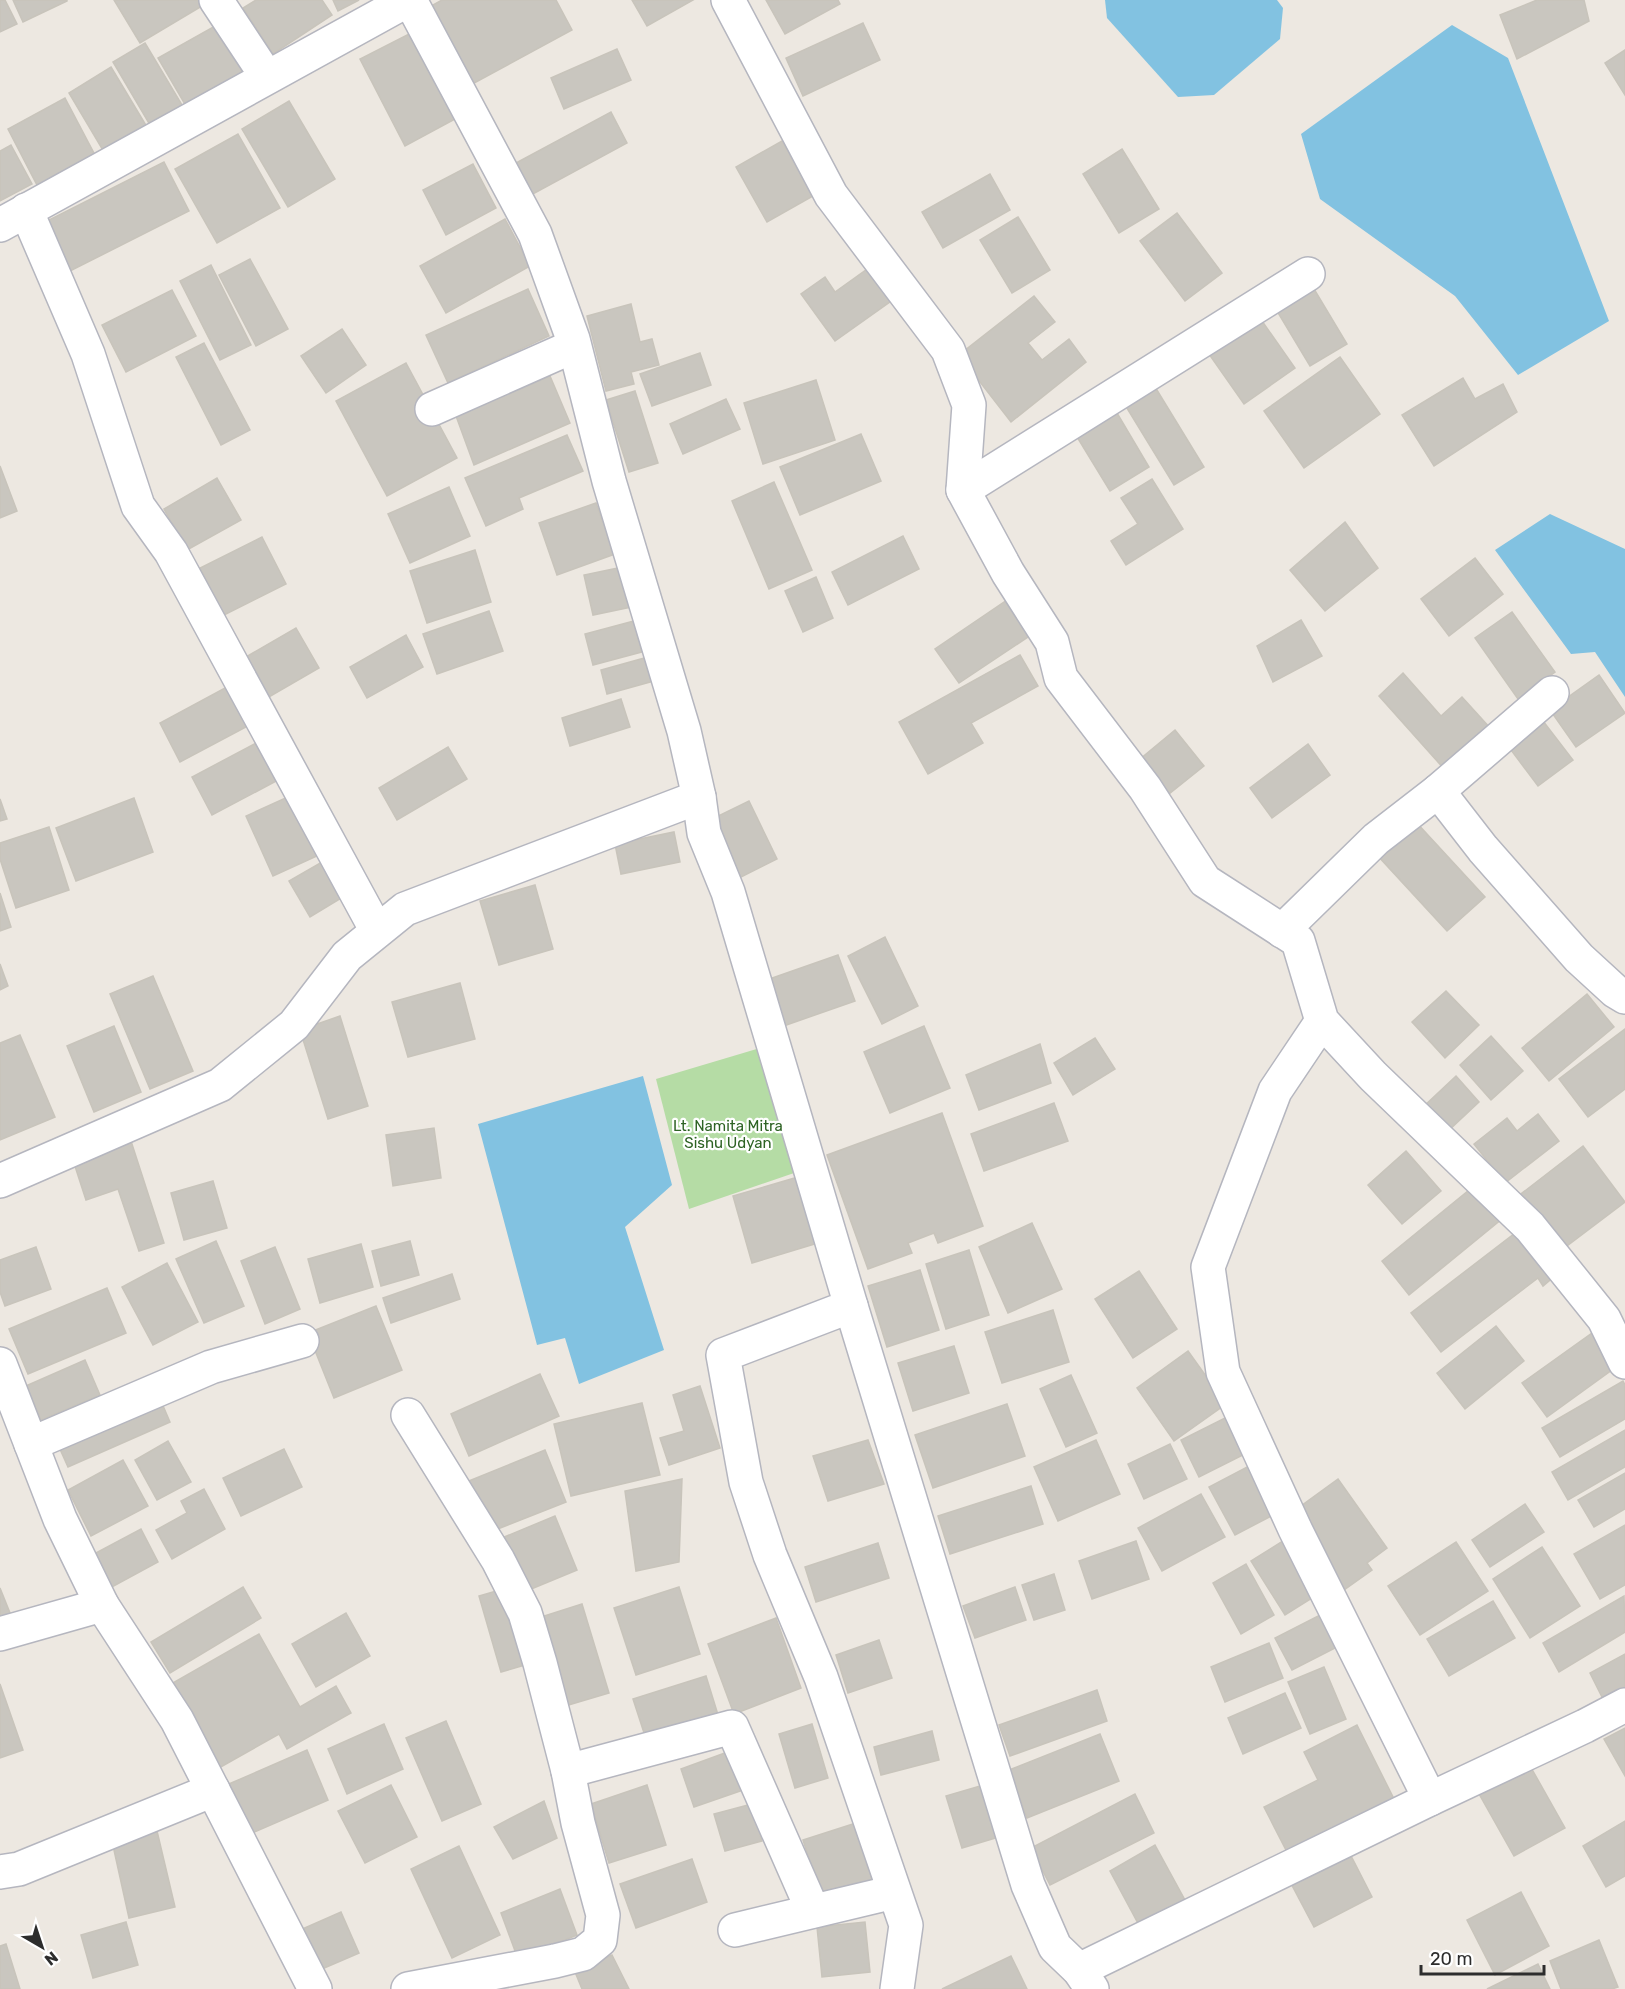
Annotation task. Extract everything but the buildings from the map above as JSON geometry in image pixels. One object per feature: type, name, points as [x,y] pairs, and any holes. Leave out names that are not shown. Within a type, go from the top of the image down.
[{"type":"street","points":[[216,0],[267,77]]},
{"type":"street","points":[[377,931],[171,552],[138,506],[88,354],[13,217],[409,0],[535,234],[574,346],[609,480],[684,731],[699,797],[704,833],[728,892],[851,1306],[1028,1886],[1055,1947],[1085,1980],[1430,1799],[1625,1705]]},
{"type":"street","points":[[728,0],[831,195],[948,350],[969,405],[963,490],[1008,573],[1052,642],[1061,678],[1145,788],[1204,881],[1298,941],[1322,1021],[1373,1076],[1530,1227],[1604,1319],[1625,1362]]},
{"type":"street","points":[[963,490],[1308,274]]},
{"type":"street","points":[[432,409],[574,346]]},
{"type":"street","points":[[1281,931],[1376,839],[1438,791],[1552,693]]},
{"type":"street","points":[[1438,791],[1483,849],[1579,958],[1615,991],[1625,997]]},
{"type":"street","points":[[0,1181],[220,1085],[294,1025],[347,956],[405,909],[699,797]]},
{"type":"street","points":[[1322,1021],[1275,1091],[1208,1267],[1223,1372],[1295,1529],[1430,1799]]},
{"type":"street","points":[[851,1306],[723,1355],[746,1482],[770,1555],[821,1677],[906,1925],[897,1989]]},
{"type":"street","points":[[31,1444],[211,1367],[302,1341]]},
{"type":"street","points":[[0,1364],[60,1520],[102,1605],[177,1720],[315,1989]]},
{"type":"street","points":[[408,1415],[498,1560],[525,1613],[568,1771],[578,1823],[603,1915],[600,1940],[583,1954],[408,1989]]},
{"type":"street","points":[[0,1634],[102,1605]]},
{"type":"street","points":[[568,1771],[732,1727],[813,1911]]},
{"type":"street","points":[[0,1872],[19,1869],[213,1790]]},
{"type":"street","points":[[735,1930],[894,1892]]},
{"type":"green space","name":"Lt. Namita Mitra Sishu Udyan","points":[[760,1048],[797,1172],[689,1209],[656,1079]]},
{"type":"water","points":[[1105,0],[1277,0],[1283,8],[1280,39],[1214,95],[1178,97],[1107,18]]},
{"type":"water","points":[[1452,25],[1508,58],[1609,321],[1518,375],[1455,296],[1320,199],[1301,134]]},
{"type":"water","points":[[1550,514],[1625,549],[1625,697],[1595,652],[1571,654],[1495,550]]},
{"type":"water","points":[[643,1076],[672,1185],[625,1227],[664,1350],[579,1384],[565,1338],[537,1345],[478,1124]]}]
